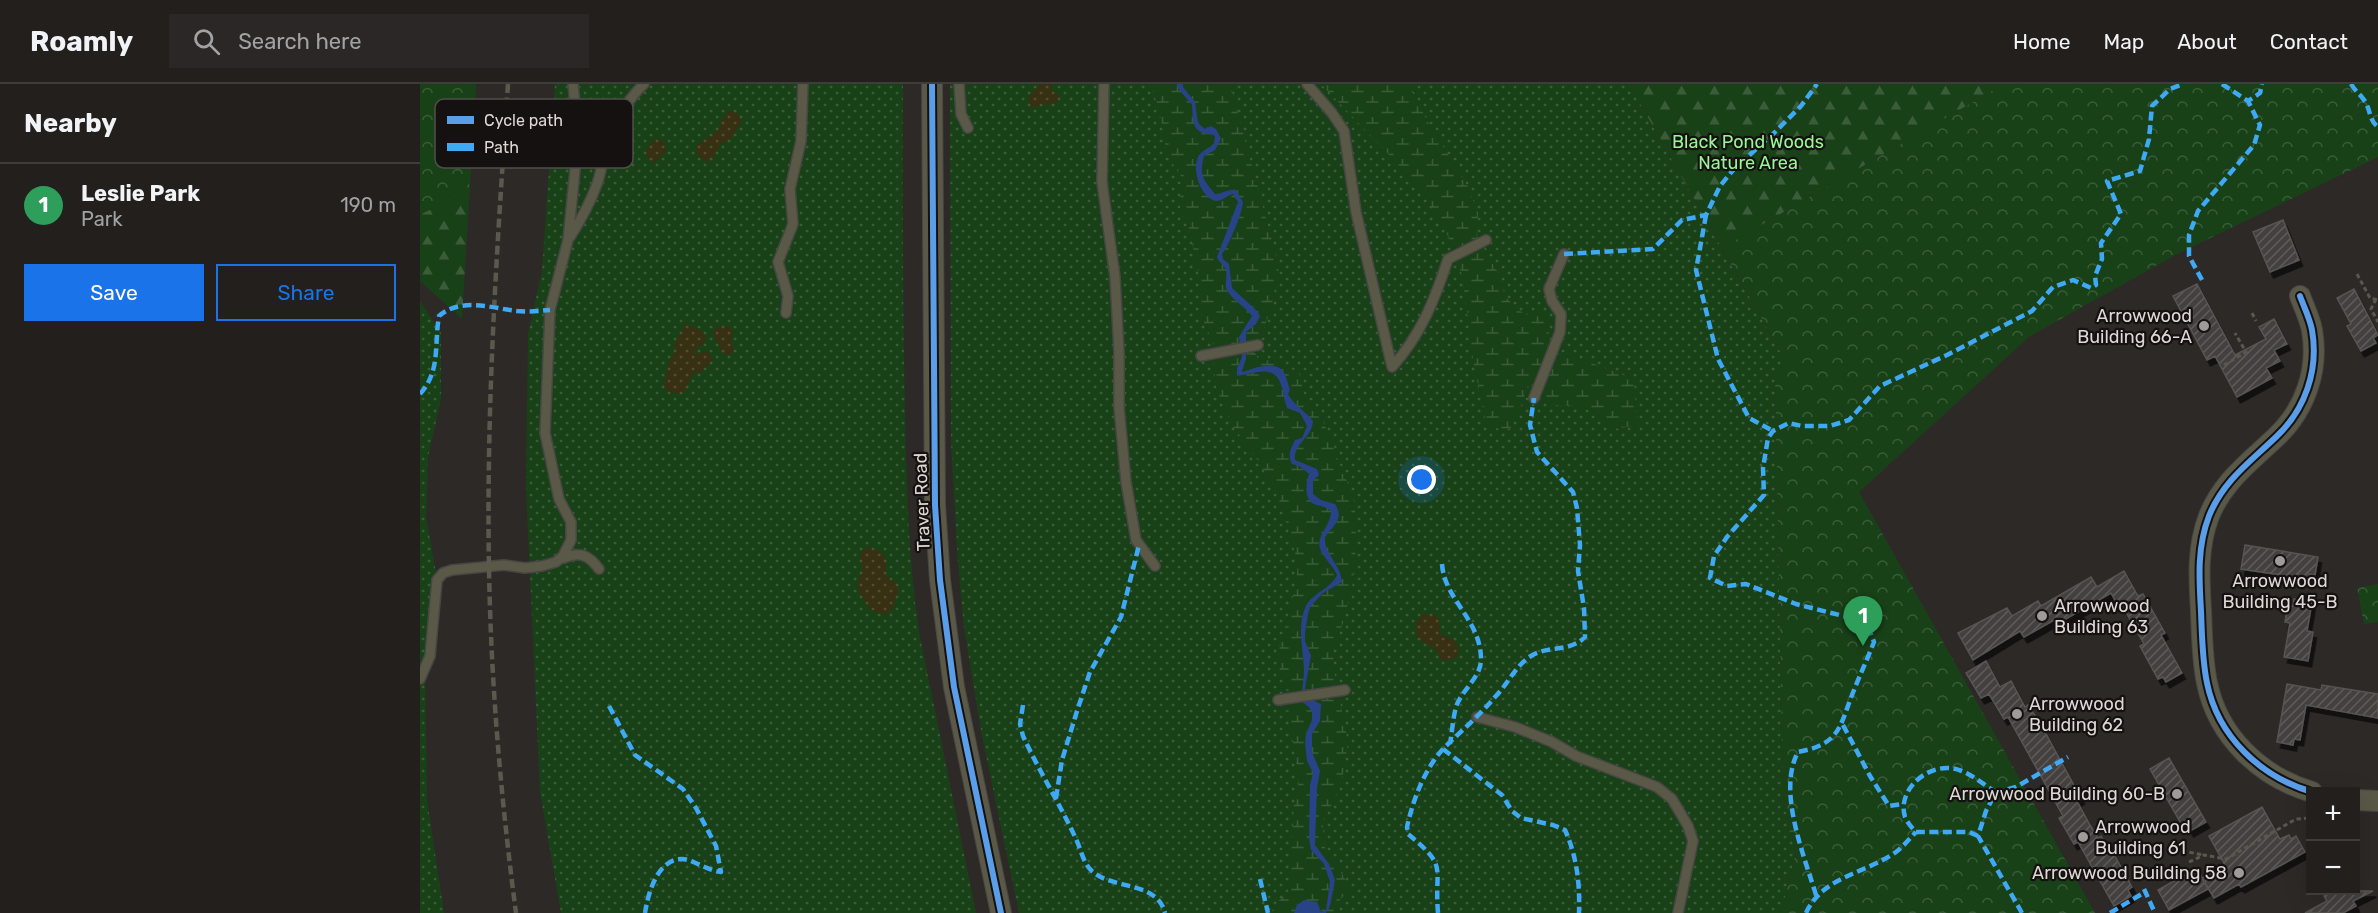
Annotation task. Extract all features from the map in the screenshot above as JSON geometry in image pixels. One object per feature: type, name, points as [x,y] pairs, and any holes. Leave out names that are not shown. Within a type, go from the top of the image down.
[{"type":"street","name":"Traver Road","points":[[932,84],[935,505],[940,580],[954,687],[1001,913]]},
{"type":"street","points":[[2301,296],[2312,330],[2313,350],[2313,370],[2302,403],[2291,421],[2241,468],[2218,497],[2202,538],[2199,564],[2204,663],[2209,694],[2215,708],[2233,738],[2259,766],[2276,778],[2306,790]]},
{"type":"street","points":[[2360,800],[2378,801]]},
{"type":"lane","points":[[573,84],[574,99]]},
{"type":"lane","points":[[786,313],[788,296],[778,262],[793,224],[790,189],[801,141],[803,84]]},
{"type":"lane","points":[[959,84],[961,114],[968,129]]},
{"type":"lane","points":[[1104,84],[1102,183],[1115,277],[1119,407],[1125,471],[1136,540],[1155,566]]},
{"type":"lane","points":[[1307,84],[1332,112],[1344,131],[1356,212],[1392,367],[1403,355],[1432,306],[1448,260],[1486,240]]},
{"type":"lane","points":[[630,99],[641,85]]},
{"type":"lane","points":[[556,562],[567,551],[573,532],[571,522],[559,499],[550,466],[545,433],[546,387],[550,310],[568,240],[575,168]]},
{"type":"lane","points":[[568,240],[582,218],[598,183],[601,168]]},
{"type":"lane","points":[[1534,398],[1560,332],[1560,314],[1552,301],[1550,289],[1564,254]]},
{"type":"lane","points":[[1201,356],[1258,345]]},
{"type":"lane","points":[[420,679],[430,656],[437,580],[443,573],[471,568],[504,566],[525,568],[556,562],[573,554],[585,555],[599,569]]},
{"type":"lane","points":[[1278,700],[1345,690]]},
{"type":"lane","points":[[1477,717],[1515,727],[1552,742],[1576,756],[1657,787],[1672,799],[1688,826],[1693,841],[1678,913]]},
{"type":"path","points":[[2357,274],[2370,298],[2377,300],[2371,309],[2378,322]]},
{"type":"path","points":[[2252,313],[2256,321]]},
{"type":"path","points":[[2224,365],[2246,352],[2235,333]]},
{"type":"path","points":[[2182,851],[2226,859],[2296,819],[2306,818]]},
{"type":"path","points":[[2189,862],[2204,855]]},
{"type":"green space","points":[[420,84],[476,84],[475,99],[435,99],[435,168],[471,168],[462,319],[420,281]]},
{"type":"green space","points":[[420,84],[476,84],[475,99],[435,99],[435,168],[470,168],[469,189],[420,215]]},
{"type":"green space","points":[[555,84],[903,84],[904,363],[911,565],[919,632],[976,913],[561,913],[540,792],[526,487],[528,334],[542,271],[549,168],[633,168],[633,99],[554,99]]},
{"type":"green space","points":[[950,84],[1629,84],[1786,362],[1775,372],[1783,799],[1796,852],[1781,913],[1019,913],[982,736],[964,628],[958,563],[951,442]]},
{"type":"green space","points":[[1151,84],[1230,84],[1279,267],[1271,309],[1255,352],[1258,359],[1280,364],[1300,375],[1304,396],[1321,417],[1353,496],[1356,545],[1353,582],[1344,620],[1333,650],[1335,676],[1348,742],[1343,774],[1334,801],[1324,817],[1323,829],[1325,848],[1344,877],[1350,893],[1340,898],[1338,913],[1273,913],[1272,908],[1289,890],[1294,805],[1299,780],[1285,706],[1286,690],[1280,668],[1279,650],[1296,584],[1298,563],[1279,499],[1259,462],[1231,424],[1216,387],[1214,346],[1202,317],[1201,285],[1189,228],[1180,210],[1181,176],[1170,160],[1166,148]]},
{"type":"green space","points":[[1321,84],[1408,84],[1428,122],[1468,187],[1478,212],[1477,236],[1500,276],[1505,297],[1525,315],[1544,310],[1550,327],[1546,346],[1634,379],[1637,425],[1615,429],[1582,406],[1549,405],[1528,386],[1510,429],[1487,428],[1474,365],[1462,275],[1448,236],[1419,186]]},
{"type":"green space","name":"Black Pond Woods Nature Area","points":[[1629,84],[2004,84],[1722,248]]},
{"type":"green space","points":[[2004,84],[2378,84],[2378,157],[2177,254],[2030,336],[1859,492],[2095,913],[1781,913],[1796,852],[1783,799],[1775,372],[1786,362],[1722,248]]},
{"type":"green space","points":[[420,301],[441,333],[441,399],[428,457],[426,517],[436,573],[425,675],[427,800],[444,913],[420,913]]},
{"type":"green space","points":[[2378,584],[2378,622],[2364,624],[2357,588]]},
{"type":"sand","points":[[1040,84],[1053,84],[1051,90],[1058,94],[1059,101],[1054,104],[1031,107],[1028,102],[1029,96]]},
{"type":"sand","points":[[730,111],[740,116],[741,122],[731,139],[721,144],[713,158],[706,162],[696,153],[696,146],[717,131],[724,116]]},
{"type":"sand","points":[[660,139],[665,144],[666,152],[655,162],[649,161],[645,152],[652,141]]},
{"type":"sand","points":[[686,324],[702,331],[706,336],[705,342],[696,349],[695,354],[708,351],[713,359],[702,372],[693,373],[684,393],[669,393],[664,386],[668,364],[675,351],[675,342]]},
{"type":"sand","points":[[728,326],[733,331],[731,341],[734,351],[729,356],[722,352],[713,334],[715,328]]},
{"type":"sand","points":[[866,548],[873,548],[881,552],[885,560],[886,576],[898,586],[893,608],[888,613],[882,614],[872,610],[864,601],[859,590],[858,581],[862,574],[860,553]]},
{"type":"sand","points":[[1435,615],[1439,620],[1440,633],[1455,641],[1459,649],[1457,657],[1442,660],[1432,647],[1418,639],[1416,624],[1420,616]]},
{"type":"water","points":[[1177,84],[1183,84],[1195,102],[1198,123],[1205,129],[1211,126],[1216,129],[1221,139],[1215,150],[1204,156],[1202,173],[1205,181],[1215,194],[1236,190],[1243,202],[1235,229],[1222,254],[1223,259],[1229,264],[1232,288],[1260,316],[1256,324],[1246,332],[1246,359],[1242,371],[1269,365],[1283,371],[1290,390],[1288,394],[1313,421],[1312,427],[1295,454],[1295,460],[1317,469],[1319,475],[1313,481],[1313,494],[1321,500],[1335,504],[1339,514],[1337,522],[1325,537],[1325,543],[1339,570],[1342,582],[1323,593],[1310,607],[1305,633],[1305,641],[1311,656],[1305,688],[1308,698],[1321,704],[1320,721],[1312,734],[1312,752],[1320,771],[1317,788],[1315,845],[1329,864],[1335,880],[1330,906],[1326,913],[1294,913],[1297,905],[1304,900],[1317,902],[1321,912],[1326,910],[1330,882],[1324,864],[1311,850],[1309,838],[1310,785],[1313,773],[1307,761],[1305,742],[1312,713],[1309,707],[1302,702],[1304,669],[1301,630],[1303,615],[1308,603],[1337,575],[1319,546],[1331,511],[1309,500],[1306,489],[1309,474],[1299,466],[1292,464],[1290,455],[1292,446],[1295,440],[1302,438],[1307,426],[1300,413],[1287,408],[1278,378],[1268,372],[1237,376],[1237,368],[1242,357],[1239,337],[1252,316],[1226,288],[1226,270],[1217,257],[1238,202],[1233,194],[1216,201],[1210,199],[1201,189],[1198,182],[1197,161],[1199,155],[1214,143],[1215,136],[1198,130],[1193,120],[1192,105]]},
{"type":"building","points":[[2283,220],[2299,260],[2270,272],[2253,232]]},
{"type":"building","points":[[2197,284],[2235,355],[2266,339],[2259,327],[2274,319],[2287,344],[2274,350],[2280,361],[2266,368],[2272,378],[2237,397],[2215,356],[2207,360],[2173,296]]},
{"type":"building","points":[[2354,289],[2378,335],[2373,338],[2376,343],[2361,351],[2347,326],[2351,324],[2337,298]]},
{"type":"building","name":"Arrowwood Building 45-B","points":[[2245,545],[2318,557],[2315,575],[2309,574],[2308,579],[2241,569]]},
{"type":"building","points":[[2124,571],[2138,596],[2143,594],[2165,633],[2161,635],[2182,673],[2166,682],[2163,677],[2158,679],[2140,646],[2144,644],[2119,600],[2116,602],[2111,593],[2057,624],[2054,620],[2024,637],[2020,631],[1973,660],[1958,633],[2007,608],[2012,616],[2038,601],[2041,606],[2091,577],[2097,587]]},
{"type":"building","points":[[2294,599],[2312,602],[2307,631],[2313,632],[2308,661],[2284,657],[2290,623],[2285,622],[2288,605],[2293,606]]},
{"type":"building","points":[[1986,661],[2000,687],[2011,681],[2025,707],[2028,705],[2040,723],[2081,798],[2077,801],[2090,825],[2098,838],[2101,836],[2109,850],[2111,849],[2132,887],[2128,890],[2131,896],[2114,906],[2078,842],[2074,844],[2059,818],[2063,816],[2008,717],[2004,719],[1989,694],[1981,698],[1966,673]]},
{"type":"building","points":[[2287,684],[2321,690],[2322,685],[2378,694],[2378,718],[2306,705],[2300,740],[2294,739],[2293,745],[2277,742]]},
{"type":"building","name":"Arrowwood Building 60-B","points":[[2169,758],[2206,822],[2190,831],[2187,825],[2183,827],[2150,769]]},
{"type":"building","points":[[2262,807],[2280,839],[2289,835],[2291,839],[2296,836],[2305,852],[2241,887],[2239,884],[2214,898],[2202,878],[2225,865],[2209,836]]},
{"type":"building","points":[[2197,868],[2208,889],[2169,910],[2158,890]]},
{"type":"building","points":[[2360,891],[2373,891],[2353,901],[2356,906],[2343,913],[2305,913],[2327,901],[2324,896],[2360,895]]},
{"type":"railway","points":[[507,99],[508,84]]},
{"type":"railway","points":[[502,168],[491,387],[489,569],[498,742],[516,913]]},
{"type":"marked path","points":[[1564,254],[1653,249],[1682,220],[1706,215],[1720,186],[1734,169],[1801,106],[1817,84]]},
{"type":"marked path","points":[[1816,895],[1799,842],[1791,804],[1792,768],[1798,752],[1812,749],[1836,733],[1874,642],[1868,627],[1851,618],[1796,604],[1746,584],[1727,586],[1710,578],[1714,556],[1727,537],[1764,495],[1763,468],[1768,438],[1773,431],[1789,423],[1802,426],[1830,426],[1849,420],[1880,386],[1947,355],[2032,311],[2053,287],[2073,280],[2091,288],[2096,285],[2095,276],[2102,259],[2101,243],[2121,214],[2107,181],[2140,171],[2149,139],[2152,106],[2170,89],[2183,84]]},
{"type":"marked path","points":[[2222,84],[2248,101],[2260,93],[2262,84]]},
{"type":"marked path","points":[[2351,84],[2366,103],[2378,127]]},
{"type":"marked path","points":[[2202,280],[2189,256],[2189,235],[2198,211],[2254,145],[2260,125],[2248,101]]},
{"type":"marked path","points":[[1706,215],[1696,270],[1718,359],[1749,418],[1773,431]]},
{"type":"marked path","points":[[420,394],[427,385],[434,367],[439,316],[448,310],[466,305],[521,311],[550,310]]},
{"type":"marked path","points":[[1438,913],[1437,868],[1429,854],[1408,834],[1407,827],[1412,806],[1425,776],[1436,757],[1489,704],[1525,660],[1544,651],[1572,645],[1585,637],[1584,608],[1578,571],[1580,545],[1577,508],[1573,492],[1537,452],[1530,425],[1534,398]]},
{"type":"marked path","points":[[1056,798],[1062,760],[1077,711],[1090,672],[1121,617],[1139,545]]},
{"type":"marked path","points":[[1442,564],[1449,588],[1475,632],[1481,658],[1475,677],[1456,707],[1450,744]]},
{"type":"marked path","points":[[1023,705],[1020,724],[1023,736],[1070,826],[1087,865],[1102,878],[1145,891],[1161,903],[1165,913]]},
{"type":"marked path","points":[[609,706],[635,755],[683,789],[696,808],[716,846],[721,872],[686,859],[673,861],[666,865],[655,879],[645,913]]},
{"type":"marked path","points":[[1843,725],[1889,806],[1903,804]]},
{"type":"marked path","points":[[1443,749],[1502,795],[1512,811],[1521,818],[1565,830],[1577,871],[1579,913]]},
{"type":"marked path","points":[[2022,913],[1978,836],[1986,811],[1996,792],[2016,787],[2068,757]]},
{"type":"marked path","points":[[1978,836],[1969,832],[1916,832],[1905,817],[1906,796],[1918,779],[1938,769],[1949,768],[1969,774],[1996,792]]},
{"type":"marked path","points":[[1806,913],[1823,891],[1834,883],[1896,852],[1916,832]]},
{"type":"marked path","points":[[1260,879],[1268,913]]},
{"type":"marked path","points":[[2144,889],[2155,913]]},
{"type":"marked path","points":[[2110,913],[2145,892]]},
{"type":"cycle path","points":[[932,84],[935,505],[940,580],[954,687],[1001,913]]},
{"type":"cycle path","points":[[2300,296],[2311,326],[2314,345],[2308,388],[2295,415],[2276,437],[2229,482],[2215,504],[2202,539],[2200,587],[2205,674],[2221,721],[2244,752],[2259,765],[2293,785],[2306,790]]},
{"type":"place","name":"Arrowwood Building 66-A","points":[[2204,326]]},
{"type":"place","name":"Arrowwood Building 45-B","points":[[2280,561]]},
{"type":"place","name":"Arrowwood Building 63","points":[[2042,616]]},
{"type":"place","name":"Leslie Park","points":[[1863,646]]},
{"type":"place","name":"Arrowwood Building 62","points":[[2017,714]]},
{"type":"place","name":"Arrowwood Building 60-B","points":[[2177,794]]},
{"type":"place","name":"Arrowwood Building 61","points":[[2083,837]]},
{"type":"place","name":"Arrowwood Building 58","points":[[2239,873]]}]
